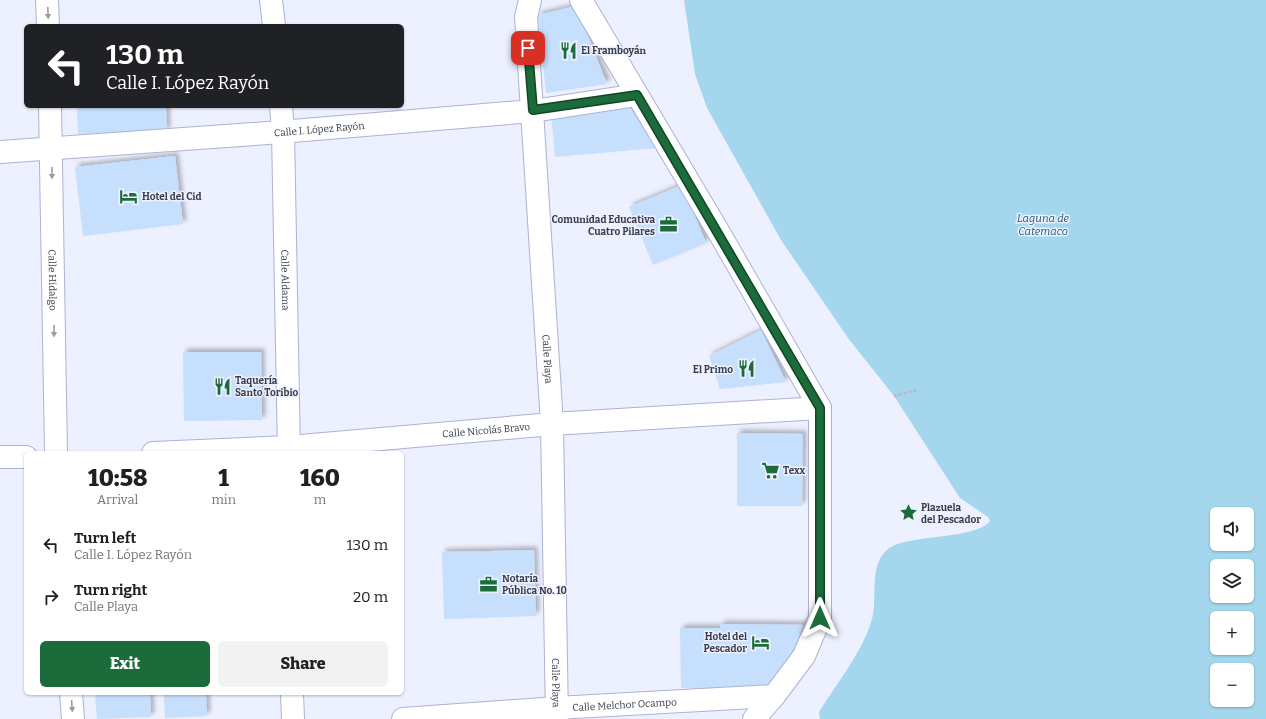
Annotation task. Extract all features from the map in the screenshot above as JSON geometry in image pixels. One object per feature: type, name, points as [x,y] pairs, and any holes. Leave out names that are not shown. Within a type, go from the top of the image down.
[{"type":"street","points":[[47,0],[48,24]]},
{"type":"street","points":[[271,0],[274,24]]},
{"type":"street","name":"Calle Playa","points":[[530,0],[526,17],[552,424],[557,713]]},
{"type":"street","points":[[581,0],[820,408],[820,618],[804,656],[774,696],[754,719]]},
{"type":"street","name":"Calle I. López Rayón","points":[[0,152],[51,147],[283,131],[533,110],[637,95]]},
{"type":"street","name":"Calle Hidalgo","points":[[50,108],[56,451]]},
{"type":"street","name":"Calle Aldama","points":[[281,108],[283,131],[289,450]]},
{"type":"street","name":"Calle Nicolás Bravo","points":[[244,451],[289,450],[552,424],[820,408]]},
{"type":"street","points":[[0,457],[24,457]]},
{"type":"street","points":[[71,695],[73,719]]},
{"type":"street","points":[[292,695],[292,719]]},
{"type":"street","name":"Calle Melchor Ocampo","points":[[403,719],[557,713],[774,696]]},
{"type":"path","points":[[894,396],[917,390]]},
{"type":"water","name":"Laguna de Catemaco","points":[[684,0],[1266,0],[1266,719],[820,719],[819,712],[849,667],[868,631],[874,611],[875,582],[878,564],[888,549],[897,544],[910,541],[971,531],[982,527],[990,521],[988,517],[960,498],[894,396],[848,338],[781,240],[707,108],[695,74]]},
{"type":"building","name":"El Framboyán","points":[[576,6],[607,84],[546,93],[538,15]]},
{"type":"building","points":[[629,106],[656,148],[555,157],[551,112]]},
{"type":"building","points":[[77,108],[166,108],[167,131],[78,134]]},
{"type":"building","name":"Hotel del Cid","points":[[175,156],[183,224],[83,236],[75,167]]},
{"type":"building","name":"Comunidad Educativa Cuatro Pilares","points":[[682,185],[706,243],[653,265],[629,207]]},
{"type":"building","name":"El Primo","points":[[761,330],[786,382],[720,389],[709,356]]},
{"type":"building","name":"Taquería Santo Toribio","points":[[183,352],[261,352],[262,420],[184,421]]},
{"type":"building","name":"Texx","points":[[737,433],[803,434],[802,506],[737,506]]},
{"type":"building","name":"Notaría Pública No. 10","points":[[534,550],[536,616],[444,619],[442,552]]},
{"type":"building","name":"Hotel del Pescador","points":[[721,624],[805,625],[796,656],[774,688],[681,688],[680,628],[720,628]]},
{"type":"building","points":[[95,695],[150,695],[151,717],[97,719]]},
{"type":"building","points":[[164,695],[206,695],[207,716],[165,718]]},
{"type":"place","name":"El Framboyán","points":[[568,50]]},
{"type":"place","name":"Hotel del Cid","points":[[129,196]]},
{"type":"place","name":"Comunidad Educativa Cuatro Pilares","points":[[668,225]]},
{"type":"place","name":"El Primo","points":[[746,369]]},
{"type":"place","name":"Taquería Santo Toribio","points":[[222,386]]},
{"type":"place","name":"Texx","points":[[770,470]]},
{"type":"place","name":"Plazuela del Pescador","points":[[908,513]]},
{"type":"place","name":"Notaría Pública No. 10","points":[[489,584]]},
{"type":"place","name":"Hotel del Pescador","points":[[760,642]]},
{"type":"route","points":[[528,48],[533,110],[637,95],[721,236],[820,408],[820,618]]}]
